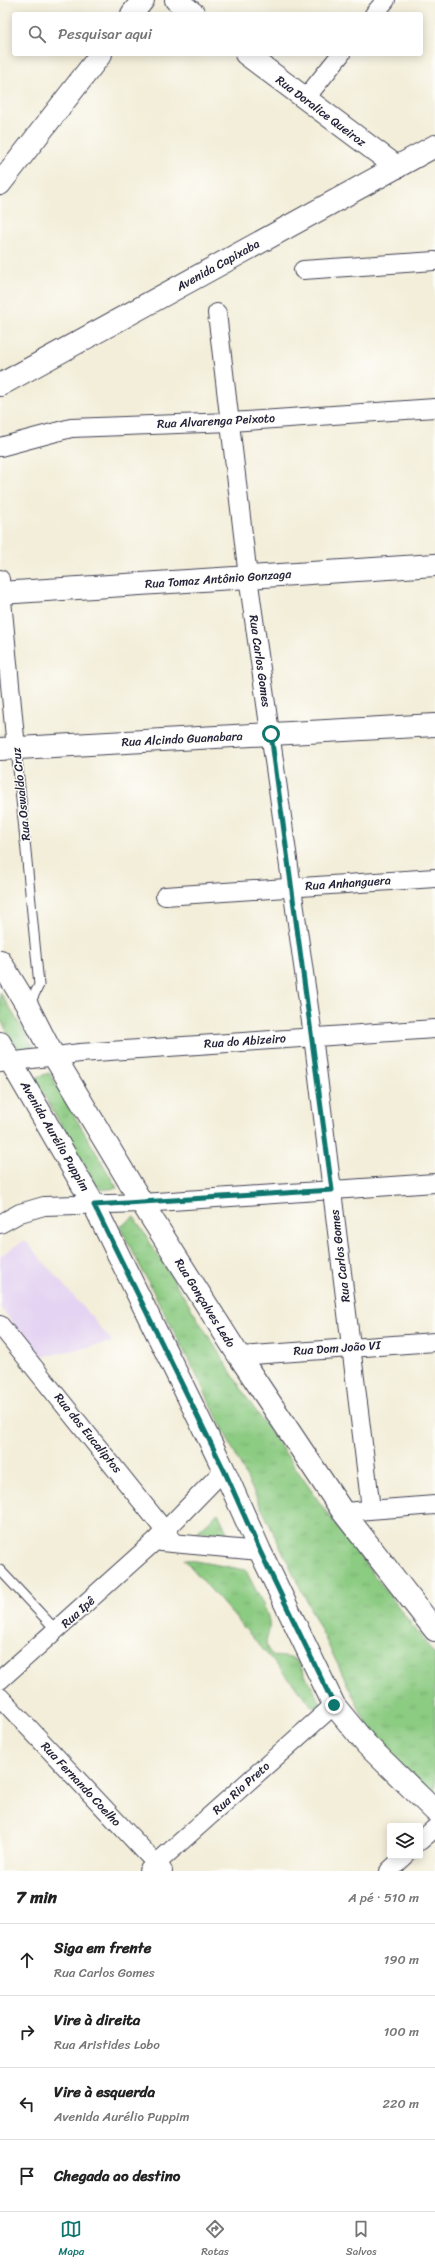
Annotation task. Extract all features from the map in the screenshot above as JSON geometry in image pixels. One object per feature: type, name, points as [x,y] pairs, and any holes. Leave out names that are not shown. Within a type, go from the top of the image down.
[{"type":"main road","points":[[134,12],[143,0]]},
{"type":"main road","points":[[176,0],[191,12]]},
{"type":"main road","points":[[0,184],[99,56]]},
{"type":"main road","name":"Rua Doralice Queiroz","points":[[249,56],[397,167]]},
{"type":"main road","name":"Avenida Capixaba","points":[[0,385],[435,146]]},
{"type":"main road","name":"Rua Tomaz Antônio Gonzaga","points":[[1,588],[248,577],[435,565]]},
{"type":"main road","name":"Rua Alcindo Guanabara","points":[[8,748],[435,725]]},
{"type":"main road","name":"Rua Gonçalves Ledo","points":[[0,961],[142,1202],[239,1356],[343,1512],[435,1630]]},
{"type":"main road","name":"Avenida Aurélio Puppim","points":[[0,1043],[6,1063],[94,1205],[224,1470],[260,1551],[334,1705],[366,1744],[435,1811]]},
{"type":"street","points":[[376,12],[386,0]]},
{"type":"street","points":[[305,99],[340,56]]},
{"type":"street","points":[[303,270],[435,261]]},
{"type":"street","name":"Rua Carlos Gomes","points":[[217,313],[248,577],[313,1036],[371,1509]]},
{"type":"street","name":"Rua Alvarenga Peixoto","points":[[0,447],[71,428],[230,422],[435,408]]},
{"type":"street","name":"Rua Oswaldo Cruz","points":[[1,588],[8,748]]},
{"type":"street","name":"Rua Anhanguera","points":[[165,896],[435,878]]},
{"type":"street","name":"Rua do Abizeiro","points":[[6,1063],[55,1056],[313,1036],[435,1029]]},
{"type":"street","points":[[0,1224],[20,1213],[44,1206],[94,1205],[435,1183]]},
{"type":"street","name":"Rua dos Eucaliptos","points":[[0,1325],[164,1538]]},
{"type":"street","name":"Rua Dom João VI","points":[[239,1356],[435,1342]]},
{"type":"street","name":"Rua Ipê","points":[[0,1680],[164,1538],[224,1470]]},
{"type":"street","points":[[343,1512],[435,1505]]},
{"type":"street","points":[[164,1538],[260,1551]]},
{"type":"street","name":"Rua Fernando Coelho","points":[[0,1697],[156,1869]]},
{"type":"street","name":"Rua Rio Preto","points":[[156,1869],[334,1705]]},
{"type":"street","points":[[423,1838],[435,1828]]},
{"type":"street","points":[[389,1871],[402,1859]]},
{"type":"lane","name":"Rua Oswaldo Cruz","points":[[8,748],[39,985],[28,1007]]},
{"type":"lane","points":[[0,1570],[57,1631]]},
{"type":"shaded area","points":[[25,1240],[113,1342],[41,1357],[0,1307],[0,1256]]},
{"type":"green space","points":[[0,992],[37,1053],[22,1058],[0,1019]]},
{"type":"green space","points":[[49,1073],[117,1188],[99,1190],[34,1078]]},
{"type":"green space","points":[[134,1217],[249,1401],[329,1516],[435,1655],[435,1799],[373,1737],[201,1384],[120,1227]]},
{"type":"green space","points":[[218,1513],[228,1534],[197,1532]]},
{"type":"green space","points":[[184,1559],[246,1570],[268,1616],[269,1631],[266,1643],[269,1651],[274,1656],[292,1658],[298,1662],[322,1705],[316,1710]]},
{"type":"route","points":[[271,734],[313,1036],[332,1190],[94,1205],[224,1470],[260,1551],[334,1705]]}]
